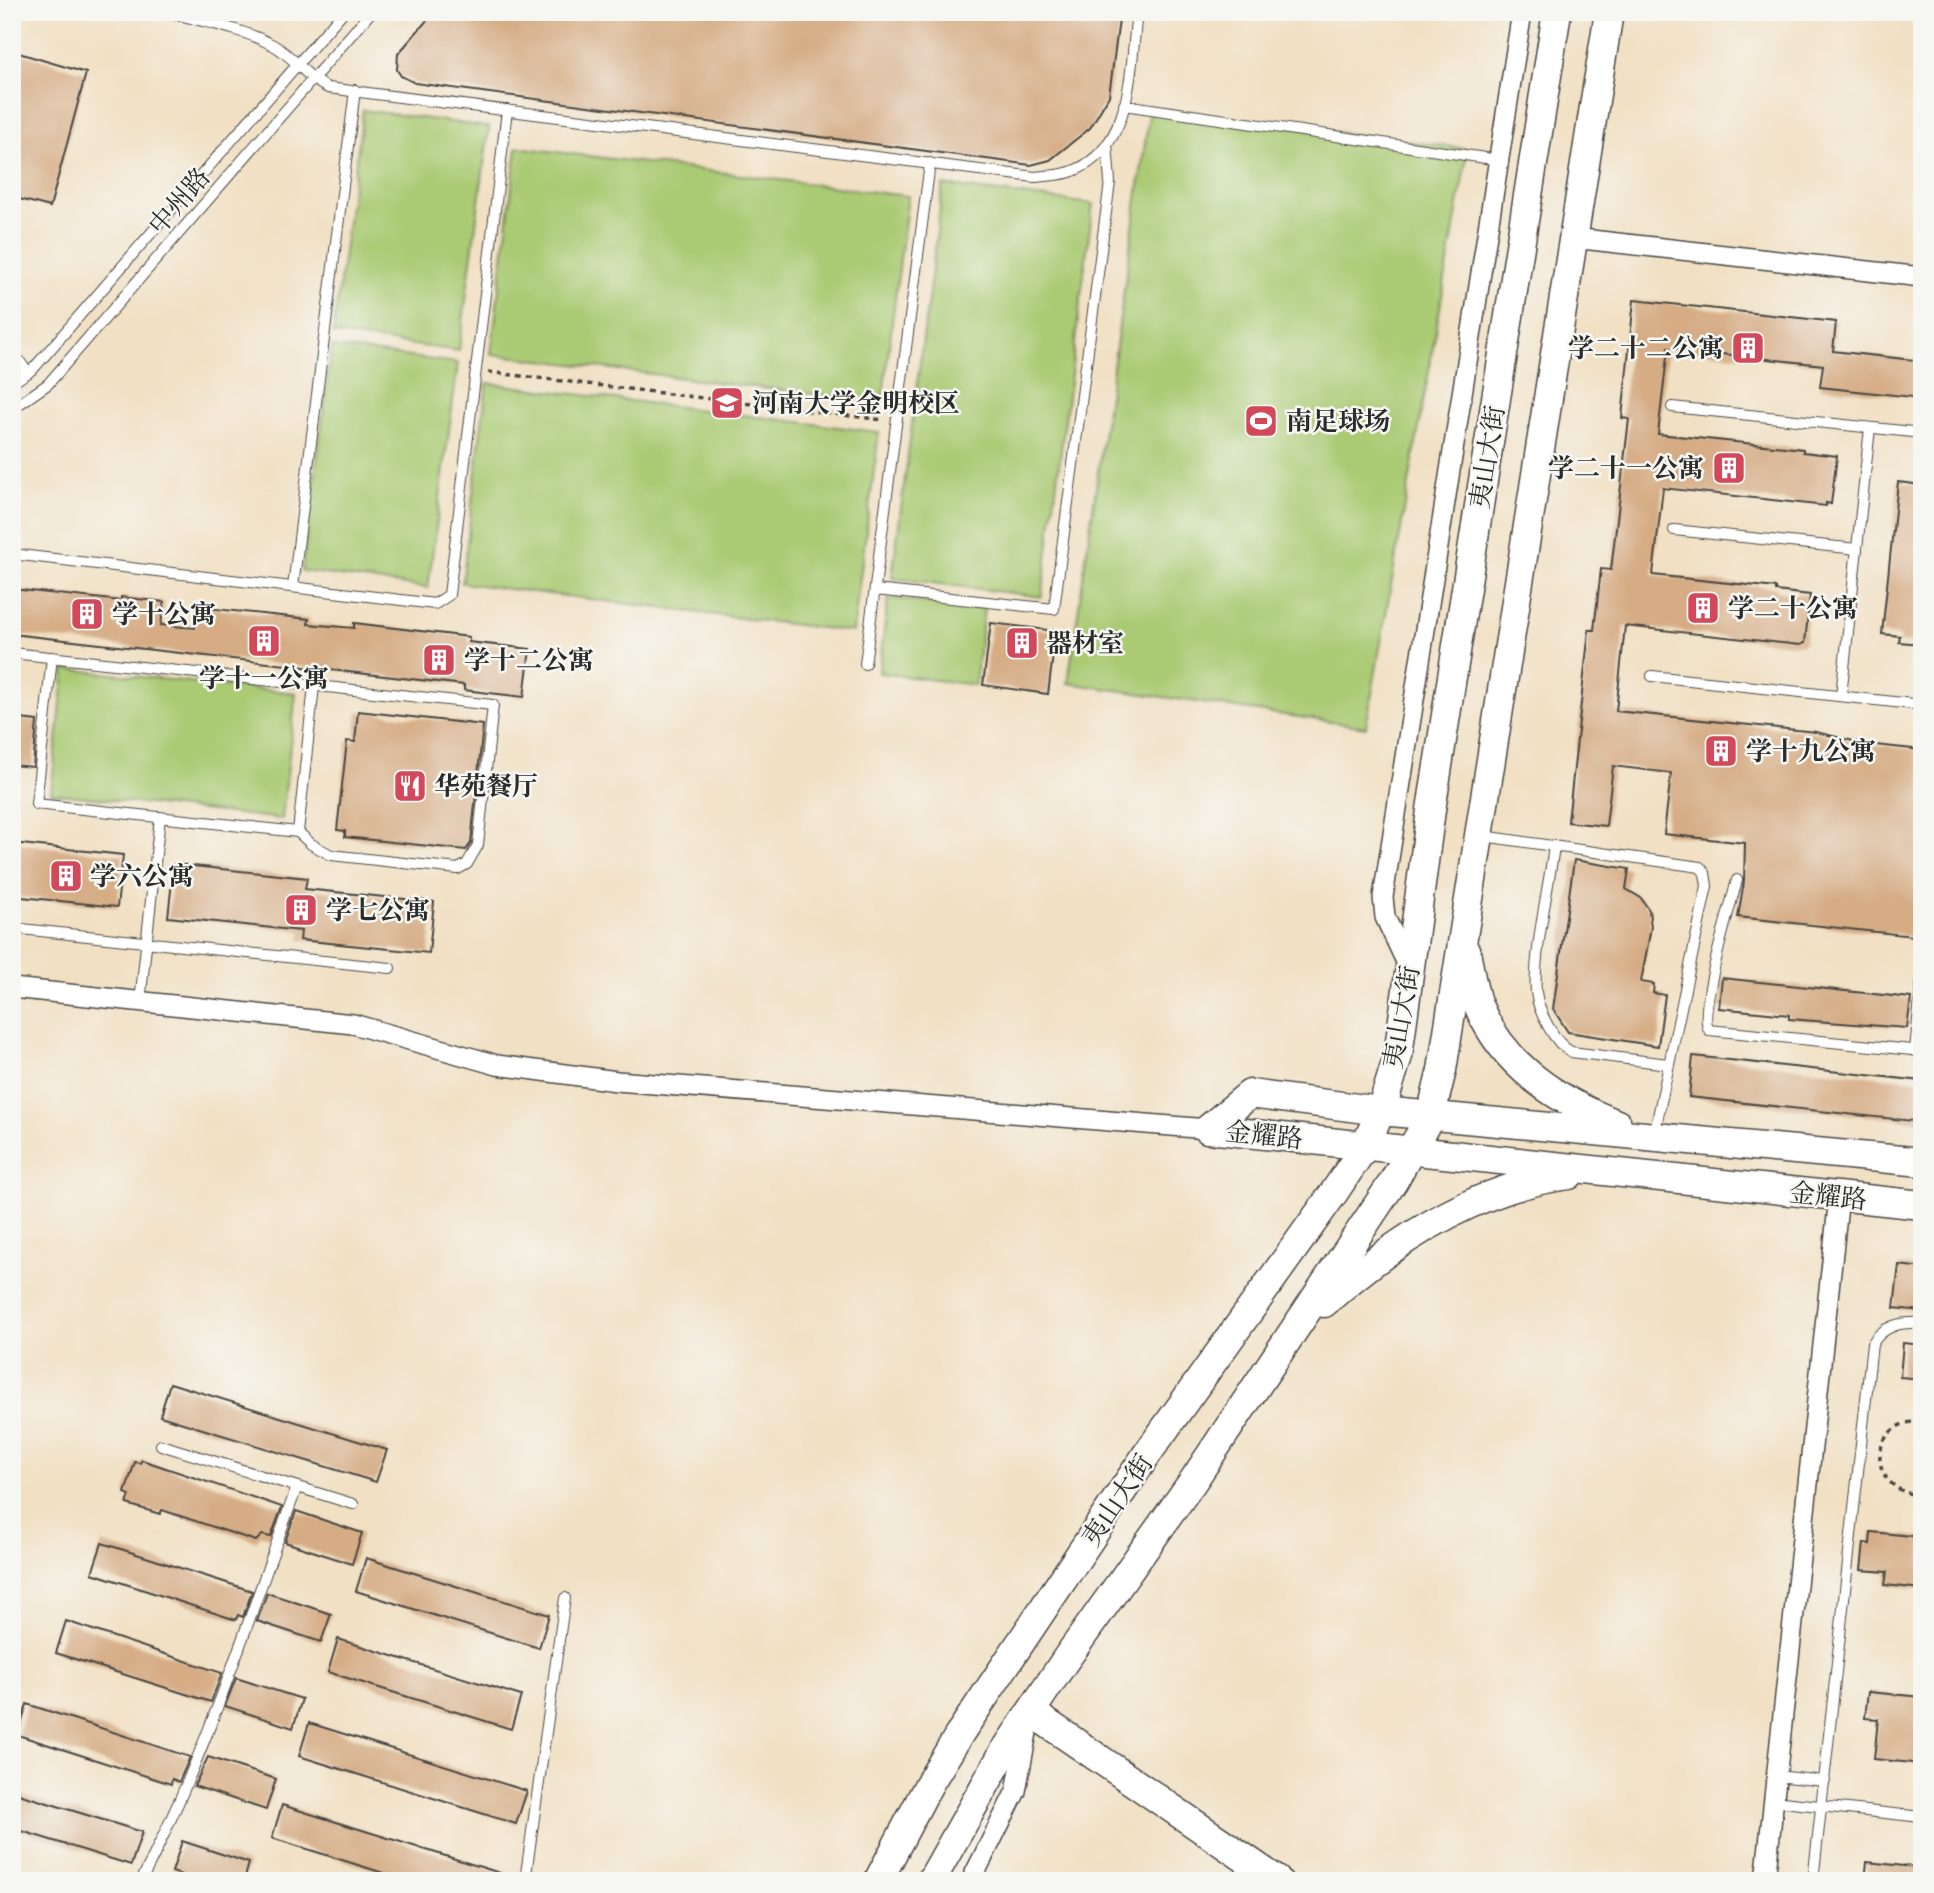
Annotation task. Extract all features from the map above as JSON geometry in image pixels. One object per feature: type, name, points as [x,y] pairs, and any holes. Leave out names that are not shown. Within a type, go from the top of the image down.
[{"type":"main road","name":"夷山大街","points":[[878,1881],[929,1784],[1027,1632],[1147,1454],[1365,1146],[1381,1111],[1398,1056],[1433,796],[1557,12]]},
{"type":"main road","name":"夷山大街","points":[[932,1881],[970,1808],[1031,1712],[1193,1481],[1411,1151],[1431,1115],[1442,1070],[1609,12]]},
{"type":"main road","points":[[1463,938],[1477,1002],[1490,1031],[1514,1062],[1552,1092],[1648,1135]]},
{"type":"main road","name":"金耀路","points":[[1208,1129],[1250,1094],[1381,1111],[1922,1162]]},
{"type":"main road","name":"金耀路","points":[[1208,1129],[1922,1205]]},
{"type":"main road","points":[[1293,1331],[1362,1269],[1468,1204],[1557,1176],[1607,1170]]},
{"type":"main road","points":[[1031,1712],[1278,1881]]},
{"type":"street","points":[[1409,968],[1385,916],[1382,897],[1522,12]]},
{"type":"street","points":[[1573,238],[1922,277]]},
{"type":"street","points":[[12,988],[353,1024],[497,1065],[617,1081],[1208,1129]]},
{"type":"street","points":[[1765,1881],[1839,1197]]},
{"type":"street","points":[[971,1881],[1016,1791],[1031,1712]]},
{"type":"lane","points":[[168,12],[253,36],[276,46],[312,80],[328,88],[1035,177],[1071,173],[1094,161],[1107,144],[1122,119],[1138,12]]},
{"type":"lane","name":"中州路","points":[[12,383],[28,373],[343,12]]},
{"type":"lane","name":"中州路","points":[[12,409],[48,384],[371,12]]},
{"type":"lane","points":[[293,587],[355,90]]},
{"type":"lane","points":[[1124,105],[1499,160]]},
{"type":"lane","points":[[12,554],[435,604],[449,595],[507,110]]},
{"type":"lane","points":[[875,590],[1054,609],[1110,182],[1107,144]]},
{"type":"lane","points":[[865,664],[930,163]]},
{"type":"lane","points":[[12,351],[28,373]]},
{"type":"lane","points":[[1672,407],[1922,433]]},
{"type":"lane","points":[[1841,696],[1870,428]]},
{"type":"lane","points":[[1674,530],[1857,549]]},
{"type":"lane","points":[[12,653],[52,657],[314,686],[493,705],[478,845],[467,864],[458,869],[331,855],[311,844],[298,832],[36,804],[52,657]]},
{"type":"lane","points":[[1652,676],[1922,705]]},
{"type":"lane","points":[[298,832],[314,686]]},
{"type":"lane","points":[[140,1002],[159,817]]},
{"type":"lane","points":[[1479,835],[1700,867],[1705,873],[1707,886],[1668,1064],[1648,1135]]},
{"type":"lane","points":[[1554,846],[1536,980],[1538,1004],[1559,1044],[1571,1052],[1668,1064]]},
{"type":"lane","points":[[1737,880],[1705,1016],[1709,1030],[1918,1051],[1922,978]]},
{"type":"lane","points":[[12,928],[390,968]]},
{"type":"lane","points":[[1813,1881],[1872,1345],[1883,1330],[1893,1325],[1922,1324]]},
{"type":"lane","points":[[161,1445],[353,1504]]},
{"type":"lane","points":[[141,1881],[160,1843],[221,1694],[297,1487]]},
{"type":"lane","points":[[525,1881],[565,1598]]},
{"type":"lane","points":[[1776,1776],[1825,1781]]},
{"type":"lane","points":[[1773,1801],[1922,1818]]},
{"type":"path","points":[[476,371],[897,421]]},
{"type":"path","points":[[1922,1422],[1910,1421],[1887,1435],[1880,1457],[1882,1472],[1889,1485],[1904,1494],[1922,1496]]},
{"type":"green space","points":[[1150,108],[1468,149],[1366,727],[1068,683]]},
{"type":"green space","points":[[363,110],[489,127],[459,351],[333,334]]},
{"type":"green space","points":[[517,147],[908,196],[882,403],[491,354]]},
{"type":"green space","points":[[943,185],[1093,204],[1042,597],[892,578]]},
{"type":"green space","points":[[332,347],[458,363],[428,588],[302,571]]},
{"type":"green space","points":[[487,383],[879,432],[853,632],[462,583]]},
{"type":"green space","points":[[888,598],[984,609],[975,685],[879,673]]},
{"type":"green space","points":[[65,669],[296,693],[282,819],[51,793]]},
{"type":"building","points":[[434,12],[1120,12],[1109,96],[1090,128],[1050,160],[1031,165],[415,83],[401,76],[397,70],[398,54]]},
{"type":"building","points":[[12,51],[86,73],[50,207],[12,197]]},
{"type":"building","points":[[1634,300],[1836,322],[1833,351],[1922,361],[1922,398],[1820,387],[1823,365],[1668,348],[1658,434],[1803,449],[1803,452],[1837,456],[1831,504],[1826,503],[1826,506],[1663,488],[1653,575],[1776,588],[1776,591],[1810,595],[1805,643],[1800,645],[1625,626],[1616,711],[1816,732],[1866,744],[1922,750],[1922,870],[1913,936],[1738,917],[1744,881],[1745,843],[1664,834],[1671,773],[1613,766],[1606,826],[1568,822],[1589,630],[1594,630],[1601,569],[1611,570],[1629,419],[1622,418]]},
{"type":"building","points":[[1898,482],[1922,485],[1922,644],[1899,642],[1900,636],[1882,634]]},
{"type":"building","points":[[12,589],[121,601],[121,597],[164,602],[161,625],[195,628],[198,607],[309,619],[308,624],[354,628],[354,623],[469,637],[469,642],[530,649],[524,697],[464,690],[464,685],[12,634]]},
{"type":"building","points":[[991,623],[1056,631],[1048,694],[983,685]]},
{"type":"building","name":"华苑餐厅","points":[[358,711],[483,725],[471,843],[466,850],[345,837],[345,831],[337,830],[347,741],[355,742]]},
{"type":"building","points":[[12,718],[37,721],[33,767],[12,765]]},
{"type":"building","name":"学六公寓","points":[[12,843],[123,855],[117,907],[12,896]]},
{"type":"building","points":[[1574,860],[1629,869],[1626,889],[1641,898],[1649,910],[1651,927],[1641,982],[1654,984],[1653,993],[1665,995],[1658,1046],[1568,1032],[1553,1009]]},
{"type":"building","name":"学七公寓","points":[[174,864],[307,878],[305,889],[434,902],[429,953],[300,940],[301,931],[168,917]]},
{"type":"building","points":[[1722,978],[1911,998],[1907,1028],[1789,1019],[1789,1015],[1719,1008]]},
{"type":"building","points":[[1693,1056],[1922,1081],[1922,1122],[1689,1097]]},
{"type":"building","points":[[1899,1265],[1922,1268],[1922,1311],[1894,1308]]},
{"type":"building","points":[[1903,1343],[1922,1345],[1922,1379],[1900,1377]]},
{"type":"building","points":[[170,1383],[387,1450],[376,1482],[160,1416]]},
{"type":"building","points":[[142,1460],[282,1507],[271,1537],[262,1535],[256,1541],[162,1510],[160,1514],[127,1504],[130,1495],[125,1493],[135,1462],[140,1463]]},
{"type":"building","points":[[296,1511],[362,1533],[352,1564],[285,1542]]},
{"type":"building","points":[[1871,1532],[1922,1537],[1922,1589],[1885,1585],[1887,1572],[1861,1570],[1864,1543],[1870,1544]]},
{"type":"building","points":[[102,1543],[252,1591],[243,1617],[238,1615],[236,1620],[92,1573]]},
{"type":"building","points":[[366,1558],[549,1615],[539,1648],[356,1591]]},
{"type":"building","points":[[267,1593],[331,1614],[321,1642],[257,1621]]},
{"type":"building","points":[[66,1621],[222,1673],[211,1702],[56,1653]]},
{"type":"building","points":[[338,1639],[521,1696],[511,1729],[328,1672]]},
{"type":"building","points":[[236,1678],[302,1699],[293,1728],[225,1706]]},
{"type":"building","points":[[1868,1692],[1922,1697],[1922,1764],[1874,1759],[1878,1719],[1865,1718]]},
{"type":"building","points":[[27,1704],[190,1757],[179,1782],[172,1779],[171,1784],[18,1735]]},
{"type":"building","points":[[309,1723],[527,1791],[516,1824],[299,1756]]},
{"type":"building","points":[[208,1757],[276,1779],[266,1810],[194,1786]]},
{"type":"building","points":[[12,1792],[142,1832],[131,1865],[12,1828]]},
{"type":"building","points":[[282,1805],[513,1877],[513,1881],[409,1881],[272,1838]]},
{"type":"building","points":[[182,1841],[249,1863],[244,1881],[198,1881],[172,1872]]},
{"type":"building","points":[[1867,1862],[1922,1868],[1922,1881],[1865,1881]]},
{"type":"place","name":"学二十二公寓","points":[[1748,348]]},
{"type":"place","name":"河南大学金明校区","points":[[727,403]]},
{"type":"place","name":"南足球场","points":[[1261,421]]},
{"type":"place","name":"学二十一公寓","points":[[1729,468]]},
{"type":"place","name":"学二十公寓","points":[[1703,608]]},
{"type":"place","name":"学十公寓","points":[[87,614]]},
{"type":"place","name":"学十一公寓","points":[[264,641]]},
{"type":"place","name":"器材室","points":[[1022,643]]},
{"type":"place","name":"学十二公寓","points":[[439,660]]},
{"type":"place","name":"学十九公寓","points":[[1721,751]]},
{"type":"place","name":"华苑餐厅","points":[[410,786]]},
{"type":"place","name":"学六公寓","points":[[66,876]]},
{"type":"place","name":"学七公寓","points":[[301,910]]}]
